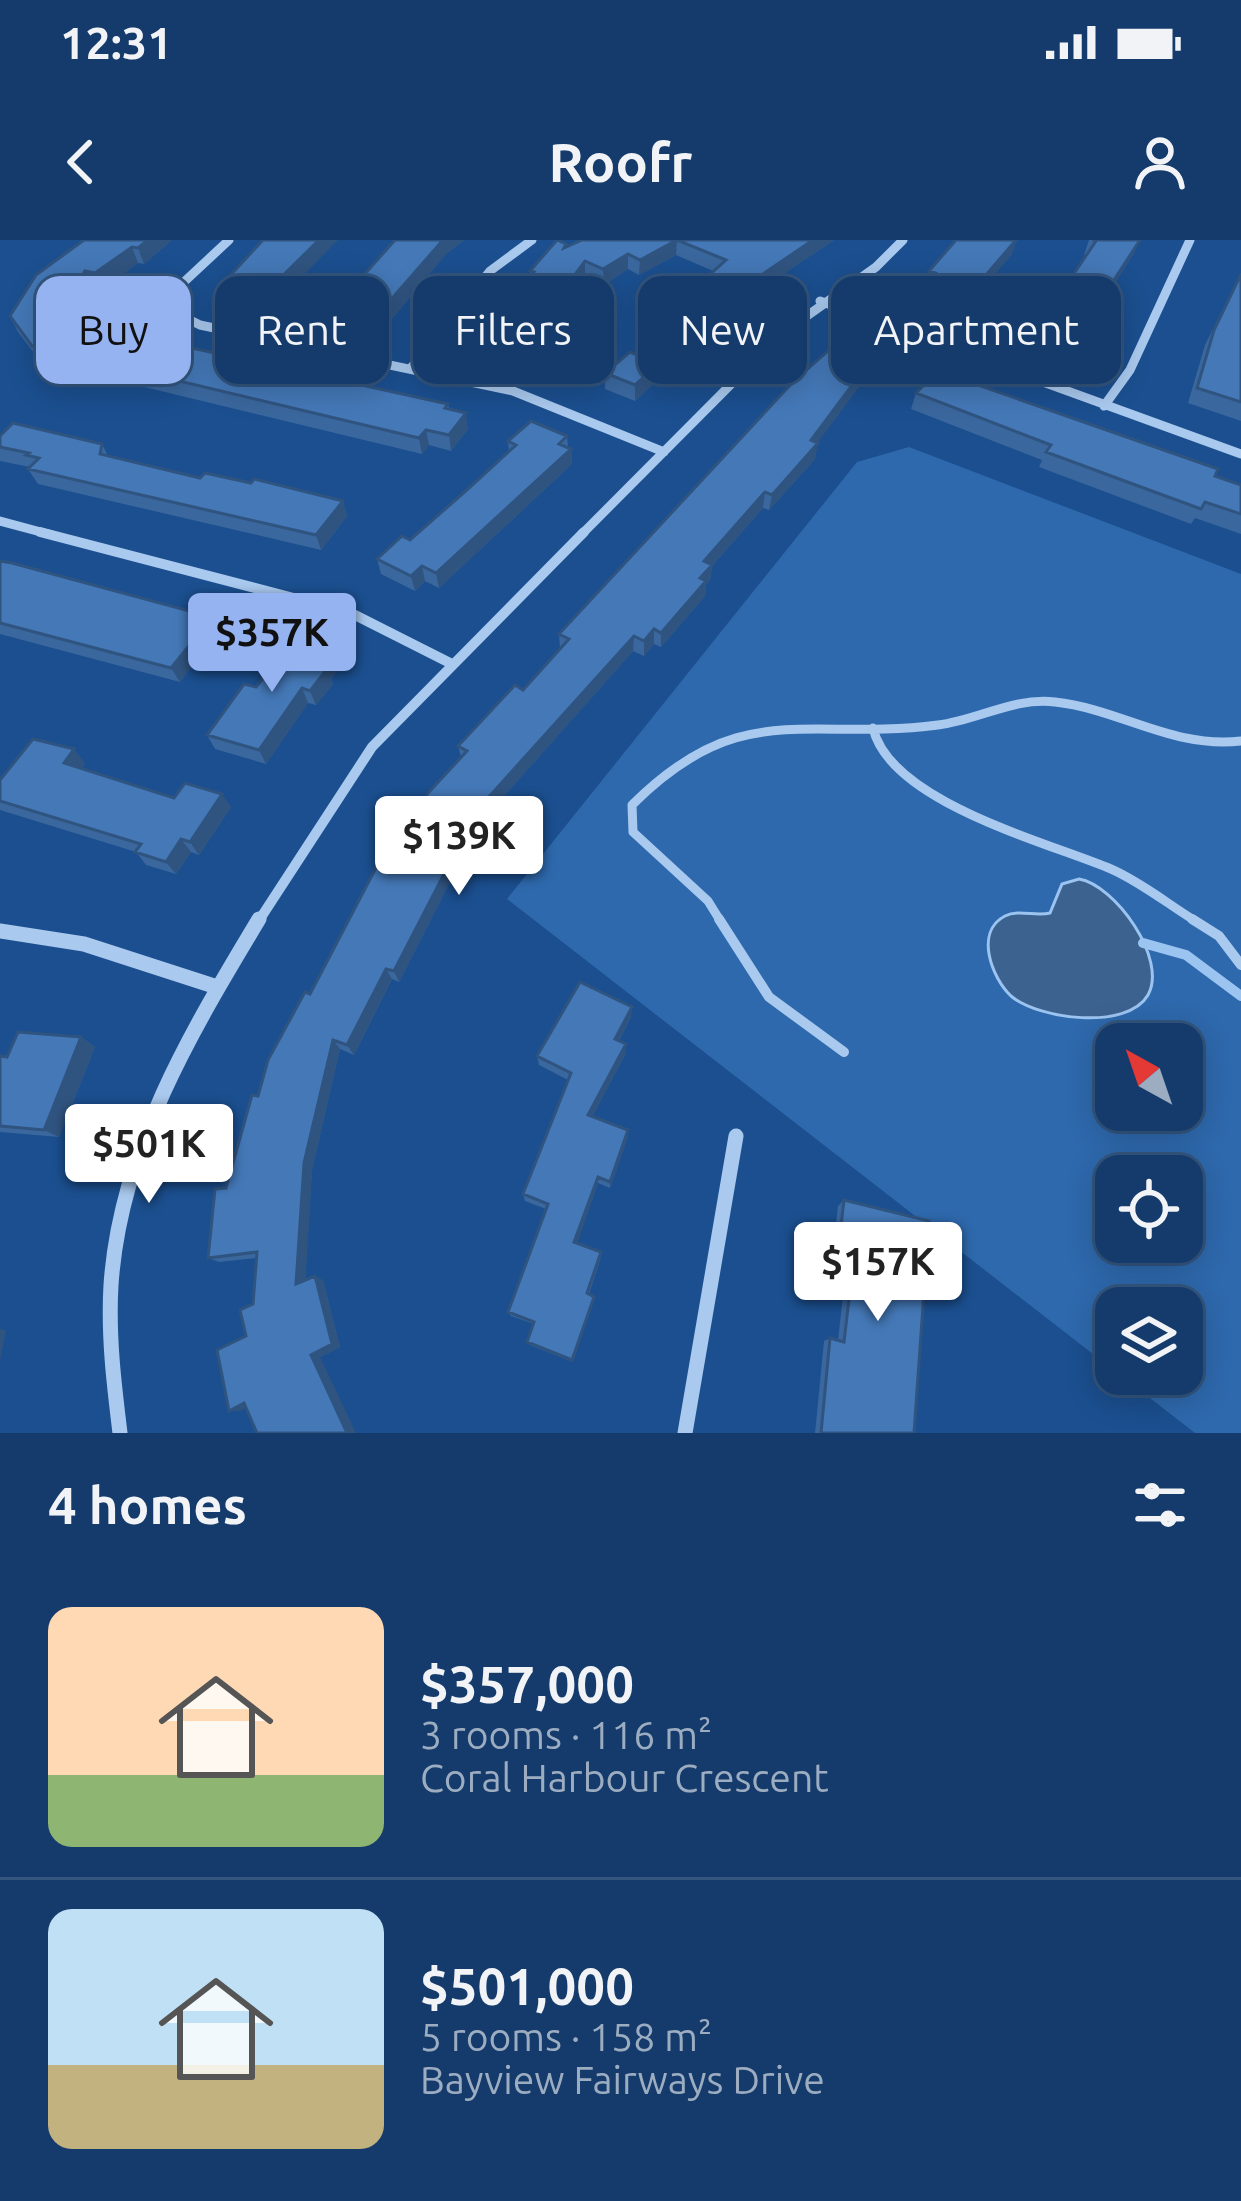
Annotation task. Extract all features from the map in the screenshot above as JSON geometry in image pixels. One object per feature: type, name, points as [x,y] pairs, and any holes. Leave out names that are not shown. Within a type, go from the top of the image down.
[{"type":"street","points":[[229,240],[170,295],[168,309],[174,315],[200,325],[513,391],[664,452]]},
{"type":"street","points":[[410,369],[490,271],[532,240]]},
{"type":"street","points":[[120,1433],[110,1313],[116,1234],[133,1163],[156,1098],[217,987],[350,774],[452,664],[820,301],[874,267],[903,240]]},
{"type":"street","points":[[1104,406],[1130,370],[1190,240]]},
{"type":"street","points":[[820,301],[1241,454]]},
{"type":"street","points":[[0,521],[351,614],[452,664]]},
{"type":"street","points":[[0,931],[84,942],[217,987]]},
{"type":"street","points":[[686,1433],[736,1136]]},
{"type":"lane","points":[[844,1052],[769,997],[708,901],[633,832],[632,805],[658,778],[694,751],[730,734],[938,725],[1000,708],[1050,701],[1192,744],[1215,747],[1241,741]]},
{"type":"lane","points":[[873,728],[883,752],[943,805],[1116,871],[1219,936],[1241,965]]},
{"type":"shaded area","points":[[909,447],[1241,574],[1241,1433],[1195,1433],[1146,1395],[1203,1395],[1203,1287],[1095,1287],[1095,1356],[507,899],[857,462]]},
{"type":"shaded area","points":[[1079,879],[1093,884],[1122,909],[1151,963],[1148,995],[1122,1014],[1082,1018],[1024,1004],[998,978],[989,955],[990,933],[996,923],[1010,914],[1050,913],[1062,884]]},
{"type":"building","points":[[84,240],[148,240],[95,273],[36,276],[36,347],[10,316],[36,275]]},
{"type":"building","points":[[263,240],[319,240],[282,276],[230,276]]},
{"type":"building","points":[[395,240],[443,240],[389,302],[389,276],[363,276]]},
{"type":"building","points":[[557,240],[566,244],[564,248],[582,240],[677,240],[640,260],[628,254],[603,269],[585,261],[574,276],[531,276],[534,272],[530,271]]},
{"type":"building","points":[[677,240],[813,240],[760,276],[708,276],[726,260]]},
{"type":"building","points":[[956,240],[1016,240],[985,276],[931,276],[935,273],[929,271]]},
{"type":"building","points":[[1140,240],[1117,276],[1072,276],[1096,241]]},
{"type":"building","points":[[1241,274],[1241,402],[1197,388],[1214,330]]},
{"type":"building","points":[[191,348],[215,353],[215,384],[357,384],[448,404],[445,408],[466,413],[449,435],[426,430],[419,438],[191,384]]},
{"type":"building","points":[[831,348],[831,384],[853,384],[811,440],[818,443],[772,495],[765,492],[704,561],[712,565],[700,578],[706,581],[661,633],[654,629],[644,641],[634,636],[477,810],[394,971],[386,969],[347,1045],[333,1040],[304,1163],[296,1284],[315,1276],[332,1344],[311,1355],[347,1433],[257,1433],[244,1403],[229,1411],[217,1350],[246,1336],[240,1310],[253,1304],[257,1252],[208,1258],[215,1189],[226,1188],[252,1095],[258,1096],[268,1060],[305,992],[310,994],[402,818],[412,821],[428,793],[467,751],[458,746],[515,685],[523,690],[569,639],[559,634],[791,384],[807,384],[807,370]]},
{"type":"building","points":[[630,352],[638,355],[638,382],[614,377],[614,365]]},
{"type":"building","points":[[925,384],[975,384],[1218,469],[1215,476],[1241,485],[1241,514],[1205,502],[1201,509],[1046,452],[1051,445],[916,393]]},
{"type":"building","points":[[531,421],[567,436],[559,444],[571,449],[436,573],[422,566],[411,576],[377,559],[402,536],[410,540],[469,488],[516,445],[508,441]]},
{"type":"building","points":[[13,423],[102,444],[100,454],[200,478],[205,473],[251,483],[254,479],[343,501],[316,535],[28,469],[39,458],[0,447],[0,436]]},
{"type":"building","points":[[0,561],[219,619],[195,649],[188,647],[171,668],[0,623]]},
{"type":"building","points":[[297,637],[337,650],[310,691],[302,688],[259,750],[207,735],[244,684],[256,687]]},
{"type":"building","points":[[33,739],[74,749],[64,763],[174,798],[185,783],[222,794],[190,842],[181,839],[166,862],[135,852],[141,844],[0,801],[0,780]]},
{"type":"building","points":[[580,982],[632,1007],[615,1039],[626,1044],[588,1115],[628,1130],[610,1182],[598,1177],[574,1242],[601,1252],[587,1293],[594,1297],[572,1360],[527,1342],[534,1322],[508,1312],[548,1204],[523,1194],[571,1073],[537,1056]]},
{"type":"building","points":[[18,1032],[81,1037],[44,1130],[0,1126],[0,1056],[7,1057]]},
{"type":"building","points":[[844,1200],[929,1221],[914,1433],[821,1433],[830,1338],[844,1342],[853,1265],[837,1260]]},
{"type":"waterway","points":[[1143,943],[1186,955],[1241,996]]}]
